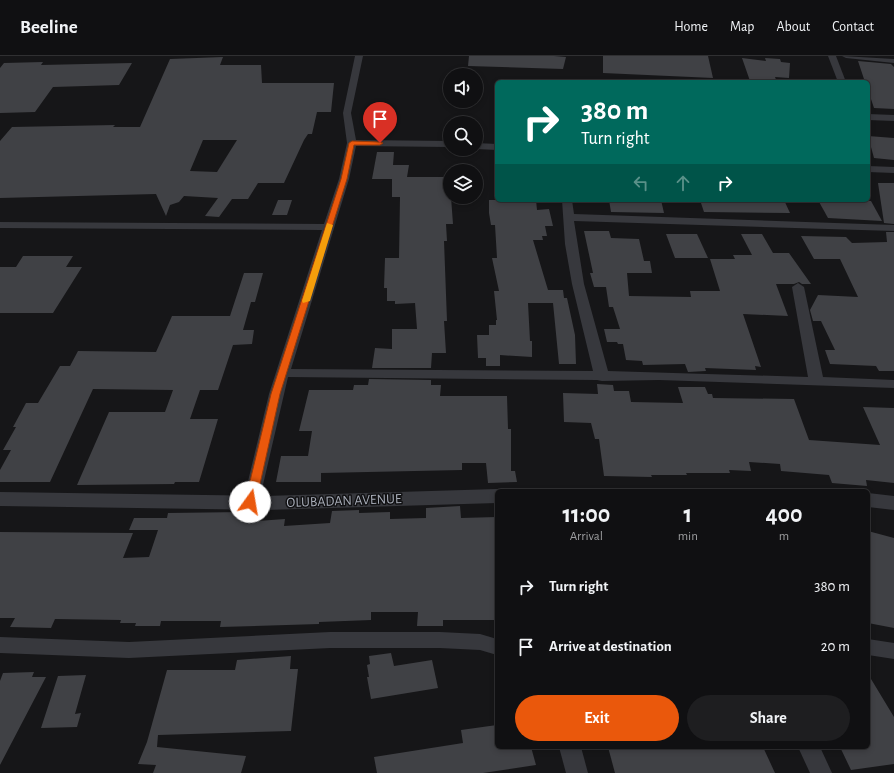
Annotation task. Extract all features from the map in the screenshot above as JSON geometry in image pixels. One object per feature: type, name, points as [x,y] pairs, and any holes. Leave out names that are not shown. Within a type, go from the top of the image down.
[{"type":"street","points":[[250,502],[282,372],[344,179],[352,143],[347,113],[359,56]]},
{"type":"street","points":[[832,56],[841,80]]},
{"type":"street","points":[[846,56],[894,61]]},
{"type":"street","points":[[870,117],[894,118]]},
{"type":"street","points":[[352,143],[443,144]]},
{"type":"street","points":[[483,146],[495,147]]},
{"type":"street","points":[[870,169],[894,170]]},
{"type":"street","points":[[567,202],[578,284],[602,377]]},
{"type":"street","points":[[568,217],[894,228]]},
{"type":"street","points":[[0,225],[329,227]]},
{"type":"street","points":[[798,287],[816,380]]},
{"type":"street","points":[[282,372],[602,377],[659,376],[816,380],[894,384]]},
{"type":"street","name":"OLUBADAN AVENUE","points":[[0,499],[250,502],[495,496]]},
{"type":"street","points":[[870,500],[894,503]]},
{"type":"street","points":[[0,646],[129,650],[330,640],[440,640],[480,642],[495,646]]},
{"type":"street","points":[[870,647],[894,651]]},
{"type":"street","points":[[571,749],[577,773]]},
{"type":"street","points":[[809,749],[821,773]]},
{"type":"building","points":[[469,56],[566,57],[563,69],[468,66]]},
{"type":"building","points":[[603,56],[708,56],[713,78],[603,73]]},
{"type":"building","points":[[223,57],[220,65],[261,65],[262,83],[334,83],[331,112],[317,112],[312,134],[308,134],[304,140],[284,183],[258,183],[248,199],[232,199],[219,217],[205,216],[218,198],[184,196],[179,202],[170,205],[166,216],[156,194],[0,198],[0,141],[12,127],[115,125],[113,127],[140,127],[170,59]],"holes":[[[203,140],[237,140],[217,172],[190,171]]]},
{"type":"building","points":[[742,58],[766,61],[765,58],[780,59],[781,62],[790,63],[789,78],[775,77],[776,80],[750,80]]},
{"type":"building","points":[[858,61],[891,64],[894,67],[894,109],[874,108],[870,96],[870,80],[864,80]]},
{"type":"building","points":[[43,62],[41,65],[132,63],[119,85],[53,87],[35,112],[0,113],[0,68],[4,63]]},
{"type":"building","points":[[870,136],[894,138],[894,160],[874,158],[870,143]]},
{"type":"building","points":[[377,152],[394,152],[393,165],[409,165],[407,177],[443,177],[443,204],[452,204],[453,224],[446,224],[447,241],[444,241],[447,321],[444,321],[446,353],[432,353],[431,368],[372,368],[375,348],[392,349],[392,329],[417,329],[415,303],[395,304],[395,301],[387,301],[387,288],[384,288],[385,258],[399,258],[400,197],[392,197],[392,179],[372,179]]},
{"type":"building","points":[[878,183],[894,183],[894,224],[884,223]]},
{"type":"building","points":[[278,200],[292,200],[287,215],[272,215]]},
{"type":"building","points":[[489,200],[495,200],[495,202],[536,202],[537,210],[549,209],[553,226],[545,226],[547,236],[542,236],[543,240],[533,240],[548,290],[563,290],[564,298],[567,298],[575,335],[576,364],[559,364],[553,303],[528,303],[532,357],[500,355],[500,366],[486,366],[486,358],[478,358],[477,335],[489,335],[489,325],[496,325],[497,320],[494,291],[499,291],[492,258],[497,258],[495,225],[491,225]]},
{"type":"building","points":[[871,201],[882,221],[828,218],[819,202]]},
{"type":"building","points":[[609,202],[661,202],[664,213],[611,212]]},
{"type":"building","points":[[701,202],[785,202],[790,213],[704,212]]},
{"type":"building","points":[[584,231],[609,231],[611,238],[639,239],[644,261],[650,261],[652,273],[627,273],[629,296],[691,297],[690,291],[720,291],[710,259],[735,259],[733,255],[752,255],[741,234],[762,234],[773,253],[789,253],[811,284],[802,284],[799,282],[794,284],[776,284],[788,316],[743,314],[761,367],[755,366],[756,370],[705,368],[706,371],[688,372],[685,364],[643,365],[642,361],[626,360],[623,344],[618,344],[617,342],[607,342],[604,329],[620,329],[613,307],[609,307],[606,287],[594,287],[590,273],[593,273]]},
{"type":"building","points":[[886,232],[894,232],[894,371],[879,371],[876,366],[830,364],[825,350],[835,350],[821,321],[813,321],[810,310],[818,295],[858,297],[840,259],[814,259],[801,236],[846,237],[852,243],[887,242]]},
{"type":"building","points":[[666,234],[697,234],[708,258],[675,258]]},
{"type":"building","points":[[23,256],[73,256],[66,267],[82,267],[53,313],[0,313],[0,267],[16,267]]},
{"type":"building","points":[[244,273],[263,273],[255,302],[251,302],[243,330],[254,330],[252,344],[233,345],[218,390],[200,390],[190,419],[218,419],[199,482],[175,482],[174,484],[77,485],[109,412],[165,412],[173,390],[93,389],[50,482],[0,482],[0,470],[11,450],[3,450],[16,427],[13,427],[26,403],[38,403],[60,366],[70,366],[78,351],[156,352],[172,316],[230,316]]},
{"type":"building","points":[[369,379],[431,380],[431,385],[441,385],[440,396],[507,396],[508,429],[511,429],[511,471],[515,471],[517,482],[488,483],[486,463],[462,463],[462,470],[321,473],[321,482],[276,482],[281,456],[308,456],[312,431],[299,431],[309,390],[353,390],[354,385],[368,385]]},
{"type":"building","points":[[597,384],[613,385],[614,391],[629,391],[631,402],[683,403],[678,387],[705,387],[708,394],[712,394],[713,398],[794,399],[809,440],[880,445],[863,407],[894,408],[894,483],[866,480],[867,486],[832,483],[829,475],[781,471],[780,464],[749,462],[751,471],[729,470],[730,473],[686,473],[687,475],[651,475],[652,477],[604,476],[599,439],[595,439],[591,423],[564,422],[563,393],[598,394]]},
{"type":"building","points":[[460,506],[461,518],[495,517],[495,620],[443,620],[443,626],[417,626],[418,612],[371,612],[371,620],[319,622],[319,624],[220,627],[221,621],[161,621],[160,626],[135,626],[136,623],[120,623],[121,620],[55,619],[51,628],[10,627],[15,618],[0,618],[0,532],[133,533],[123,558],[149,557],[158,530],[129,530],[134,518],[167,518],[168,513],[244,512],[242,522],[285,519],[284,526],[330,523],[332,511],[359,510],[359,513],[390,512],[390,519],[426,518],[426,508]]},
{"type":"building","points":[[870,532],[894,538],[894,628],[870,623]]},
{"type":"building","points":[[391,653],[394,666],[432,660],[438,688],[371,699],[367,677],[369,677],[367,665],[370,664],[369,656]]},
{"type":"building","points":[[291,656],[290,669],[298,669],[291,731],[158,735],[157,747],[246,756],[241,773],[153,773],[156,765],[138,764],[147,742],[167,670],[235,670],[237,660]]},
{"type":"building","points":[[34,672],[32,677],[46,677],[0,765],[0,681],[3,673]]},
{"type":"building","points":[[86,675],[75,714],[81,713],[77,727],[41,728],[58,676]]},
{"type":"building","points":[[870,677],[894,717],[894,764],[851,770],[841,749],[870,749]]},
{"type":"building","points":[[495,725],[495,749],[532,749],[536,765],[483,773],[377,773],[374,757],[463,743],[461,730]]},
{"type":"building","points":[[609,749],[764,749],[775,773],[615,773]]},
{"type":"slow traffic","points":[[306,301],[330,225]]},
{"type":"route","points":[[250,502],[282,372],[344,179],[352,143],[380,143]]}]
